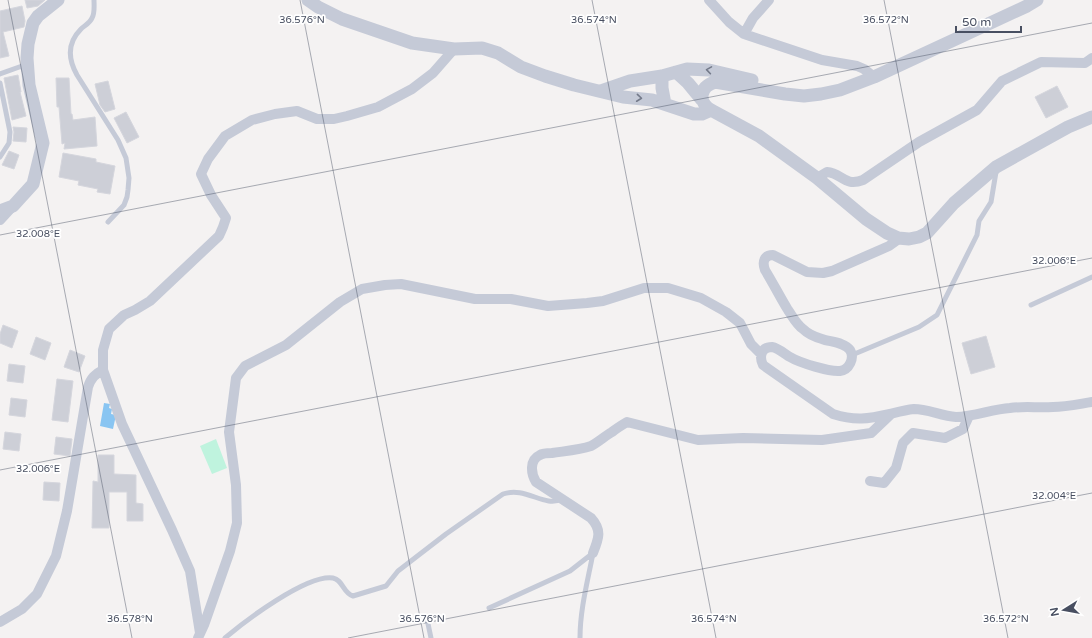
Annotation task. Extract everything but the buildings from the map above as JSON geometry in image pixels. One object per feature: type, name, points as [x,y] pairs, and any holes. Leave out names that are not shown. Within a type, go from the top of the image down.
[{"type":"street","points":[[0,220],[33,184],[43,143],[29,85],[27,58],[28,44],[32,23],[38,16],[58,0]]},
{"type":"street","points":[[308,0],[336,16],[412,43],[454,49],[482,48],[498,53],[521,67],[574,85],[622,97],[652,100],[694,114],[707,113],[711,110]]},
{"type":"street","points":[[709,0],[729,22],[744,34],[822,60],[857,66],[864,69],[874,77]]},
{"type":"street","points":[[744,34],[753,18],[769,0]]},
{"type":"street","points":[[681,109],[689,98],[715,82],[804,96],[840,90],[874,77],[1037,0]]},
{"type":"street","points":[[199,636],[190,571],[122,424],[103,370],[103,350],[109,329],[124,315],[150,300],[218,236],[224,227],[226,218],[211,195],[201,174],[208,159],[225,136],[252,120],[275,114],[297,111],[317,119],[334,119],[378,107],[412,89],[433,73],[454,49]]},
{"type":"street","points":[[817,178],[824,173],[830,172],[849,182],[863,180],[918,142],[978,110],[1002,81],[1041,62],[1085,63],[1092,58]]},
{"type":"street","points":[[601,92],[630,80],[662,76],[687,69],[709,70],[771,84],[780,88],[785,94]]},
{"type":"street","points":[[676,72],[701,92],[704,104],[711,110],[759,136],[817,178],[866,219],[887,233],[898,238],[909,239],[919,237],[927,233],[954,203],[996,167],[1068,127],[1092,118]]},
{"type":"street","points":[[662,76],[664,104]]},
{"type":"street","points":[[0,211],[13,206]]},
{"type":"street","points":[[898,238],[889,246],[832,271],[823,273],[807,272],[773,255],[767,256],[763,261],[763,266],[797,324],[811,335],[845,345],[850,350],[852,355],[848,367],[842,371],[835,371],[803,364],[776,348],[771,347],[763,350],[761,354],[760,359],[763,365],[833,414],[853,419],[865,419],[915,409],[944,416],[956,417],[1010,408],[1054,407],[1092,402]]},
{"type":"street","points":[[199,636],[230,551],[237,522],[236,485],[229,432],[236,378],[245,366],[286,345],[340,302],[362,289],[401,284],[475,299],[511,299],[548,306],[603,301],[644,288],[668,288],[701,298],[726,312],[740,323],[752,344],[761,354]]},
{"type":"street","points":[[0,622],[22,609],[37,594],[56,556],[68,511],[88,387],[91,379],[96,373],[103,370]]},
{"type":"street","points":[[593,552],[599,534],[598,528],[591,518],[536,482],[533,477],[531,472],[533,462],[540,455],[591,446],[610,432],[628,422],[698,440],[743,438],[822,440],[871,433],[891,414]]},
{"type":"street","points":[[870,481],[884,483],[896,468],[903,443],[913,433],[945,438],[963,429],[969,416]]},
{"type":"lane","points":[[94,0],[94,12],[92,19],[74,38],[71,59],[72,66],[118,140],[126,158],[129,178],[127,198],[124,205],[108,222]]},
{"type":"lane","points":[[0,74],[22,66],[29,85]]},
{"type":"lane","points":[[0,83],[10,132],[10,143],[0,157]]},
{"type":"lane","points":[[852,355],[919,327],[937,315],[977,235],[979,221],[991,202],[996,167]]},
{"type":"lane","points":[[1031,305],[1092,277]]},
{"type":"lane","points":[[225,638],[235,629],[279,598],[312,581],[330,578],[337,579],[348,593],[353,596],[386,586],[398,571],[446,534],[503,494],[508,492],[519,492],[549,502],[556,502],[562,499]]},
{"type":"lane","points":[[489,608],[570,571],[593,552]]},
{"type":"lane","points":[[580,638],[584,598],[593,552]]},
{"type":"lane","points":[[427,619],[431,638]]},
{"type":"green space","points":[[216,439],[227,468],[212,474],[200,446]]},
{"type":"water","points":[[104,403],[110,404],[109,408],[112,409],[111,414],[116,415],[113,429],[100,426]]}]
